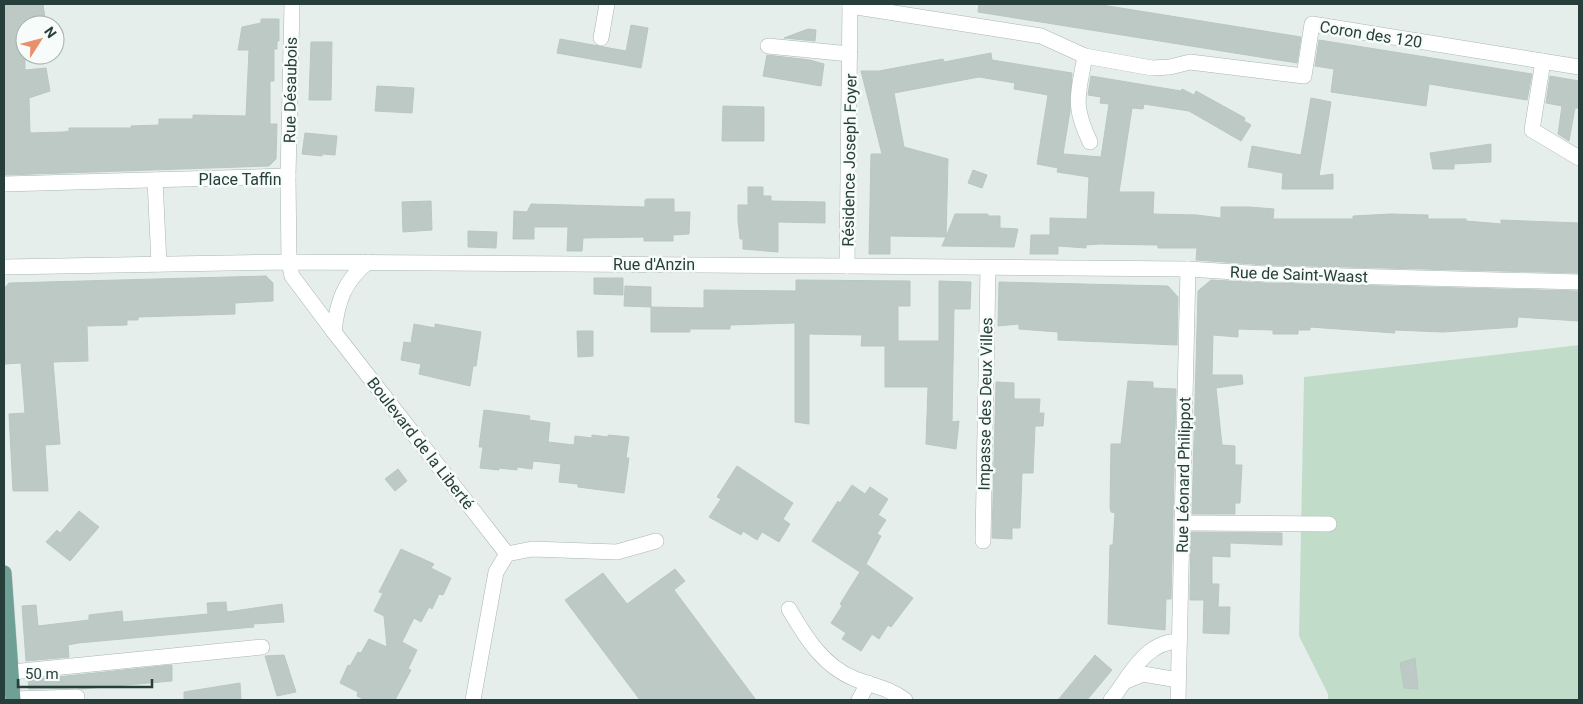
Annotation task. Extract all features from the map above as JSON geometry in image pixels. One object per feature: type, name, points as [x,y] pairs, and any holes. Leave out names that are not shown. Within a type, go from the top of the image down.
[{"type":"main road","points":[[4,574],[13,700]]},
{"type":"street","name":"Rue Désaubois","points":[[288,176],[292,4]]},
{"type":"street","points":[[601,38],[607,4]]},
{"type":"street","name":"Coron des 120","points":[[850,5],[1041,36],[1085,56],[1152,68],[1170,67],[1190,62],[1304,76],[1312,24],[1579,67]]},
{"type":"street","name":"Résidence Joseph Foyer","points":[[847,266],[850,5]]},
{"type":"street","name":"Résidence Joseph Foyer","points":[[768,46],[850,54]]},
{"type":"street","points":[[1085,56],[1077,102],[1080,120],[1090,142]]},
{"type":"street","points":[[1544,62],[1532,130],[1579,158]]},
{"type":"street","name":"Place Taffin","points":[[4,184],[288,176],[289,262]]},
{"type":"street","points":[[155,180],[159,264]]},
{"type":"street","points":[[4,267],[289,262]]},
{"type":"street","name":"Rue d'Anzin","points":[[289,262],[1020,268]]},
{"type":"street","name":"Boulevard de la Liberté","points":[[289,262],[292,276],[507,554]]},
{"type":"street","points":[[334,332],[337,307],[344,289],[354,274],[368,262]]},
{"type":"street","name":"Impasse des Deux Villes","points":[[983,541],[988,268]]},
{"type":"street","name":"Rue de Saint-Waast","points":[[1020,268],[1188,269],[1266,274],[1579,282]]},
{"type":"street","name":"Rue Léonard Philippot","points":[[1178,700],[1188,269]]},
{"type":"street","points":[[1182,523],[1329,524]]},
{"type":"street","points":[[473,700],[496,572],[507,554],[532,548],[617,552],[656,541]]},
{"type":"street","points":[[789,609],[817,653],[844,673],[893,691],[905,700]]},
{"type":"street","points":[[1111,700],[1150,649],[1161,643],[1178,641]]},
{"type":"street","points":[[12,672],[262,647]]},
{"type":"street","points":[[1126,681],[1143,674],[1178,680]]},
{"type":"street","points":[[859,700],[868,683]]},
{"type":"street","points":[[13,700],[77,697]]},
{"type":"green space","points":[[1579,345],[1579,700],[1328,700],[1328,694],[1299,636],[1304,377]]},
{"type":"building","points":[[4,4],[43,4],[45,15],[15,15],[15,65],[25,65],[25,70],[46,68],[50,91],[29,98],[30,133],[64,132],[69,131],[69,128],[131,128],[131,126],[159,125],[159,119],[193,119],[193,115],[246,116],[249,50],[238,50],[242,27],[261,23],[261,19],[279,19],[279,41],[277,41],[277,49],[274,49],[274,81],[270,81],[270,124],[277,124],[276,159],[269,166],[4,175]]},
{"type":"building","points":[[979,4],[1096,4],[1301,37],[1297,63],[978,12]]},
{"type":"building","points":[[631,25],[648,28],[641,68],[557,53],[560,39],[626,51]]},
{"type":"building","points":[[808,29],[816,30],[815,41],[784,38]]},
{"type":"building","points":[[1319,40],[1532,74],[1527,100],[1429,84],[1426,106],[1331,92],[1334,69],[1315,66]]},
{"type":"building","points":[[311,42],[332,42],[331,100],[309,100]]},
{"type":"building","points":[[991,53],[992,60],[1072,73],[1070,111],[1063,154],[1101,157],[1109,104],[1100,103],[1101,97],[1088,95],[1091,76],[1181,91],[1182,89],[1194,95],[1196,91],[1245,118],[1244,121],[1251,125],[1241,141],[1189,111],[1144,104],[1143,109],[1132,108],[1119,192],[1154,192],[1153,214],[1197,215],[1221,218],[1221,207],[1249,207],[1274,209],[1273,219],[1353,219],[1353,216],[1391,214],[1428,215],[1428,219],[1466,219],[1466,221],[1501,224],[1501,220],[1579,223],[1579,273],[1266,265],[1196,260],[1197,248],[1158,248],[1158,245],[1100,244],[1086,245],[1086,248],[1058,246],[1058,254],[1030,254],[1031,235],[1050,235],[1050,218],[1087,219],[1089,177],[1057,172],[1058,168],[1037,164],[1048,95],[1014,89],[1015,83],[979,77],[894,93],[904,147],[948,159],[946,237],[890,236],[890,254],[869,254],[871,154],[882,154],[861,71],[879,71],[943,59],[944,62]]},
{"type":"building","points":[[767,55],[810,60],[824,64],[821,86],[763,76]]},
{"type":"building","points":[[1550,76],[1579,81],[1579,108],[1575,108],[1569,141],[1558,134],[1562,106],[1546,103]]},
{"type":"building","points":[[377,86],[414,88],[412,113],[375,111]]},
{"type":"building","points":[[1311,98],[1331,102],[1319,176],[1333,174],[1333,189],[1282,189],[1283,173],[1248,167],[1252,146],[1301,155]]},
{"type":"building","points":[[723,106],[764,107],[764,141],[722,141]]},
{"type":"building","points":[[305,133],[337,136],[335,155],[302,154]]},
{"type":"building","points":[[1491,144],[1491,162],[1454,164],[1454,169],[1433,169],[1430,153]]},
{"type":"building","points":[[973,170],[987,175],[982,188],[968,183]]},
{"type":"building","points":[[748,187],[763,187],[763,196],[771,196],[771,201],[825,202],[825,223],[778,222],[778,252],[743,249],[743,239],[740,239],[738,205],[748,205]]},
{"type":"building","points":[[674,199],[674,212],[690,212],[689,234],[673,235],[673,241],[644,241],[644,237],[583,238],[582,251],[567,251],[568,227],[534,227],[534,239],[513,239],[514,211],[527,212],[531,204],[645,207],[645,200]]},
{"type":"building","points":[[431,201],[432,230],[403,232],[402,202]]},
{"type":"building","points":[[955,214],[1000,216],[1000,228],[1018,229],[1014,247],[942,246]]},
{"type":"building","points":[[468,231],[497,232],[496,248],[468,247]]},
{"type":"building","points":[[266,276],[273,283],[273,301],[235,303],[235,314],[138,317],[138,320],[127,320],[127,325],[87,326],[88,361],[53,362],[60,444],[45,445],[48,491],[13,491],[9,414],[25,413],[21,363],[5,364],[4,289],[9,283]]},
{"type":"building","points":[[594,278],[623,278],[623,295],[594,294]]},
{"type":"building","points":[[796,280],[910,281],[910,306],[898,306],[898,341],[939,341],[939,281],[971,282],[970,309],[954,309],[952,422],[959,421],[956,449],[926,444],[928,387],[885,387],[885,346],[861,346],[862,335],[809,334],[809,424],[795,422],[795,323],[730,325],[730,329],[690,329],[690,332],[651,332],[651,307],[704,308],[704,290],[796,291]]},
{"type":"building","points":[[1211,280],[1579,291],[1579,321],[1518,317],[1517,327],[1443,332],[1394,330],[1395,333],[1310,327],[1310,330],[1298,330],[1298,334],[1273,334],[1273,330],[1238,329],[1238,337],[1213,335],[1212,375],[1242,375],[1243,384],[1216,388],[1222,445],[1235,446],[1235,465],[1242,465],[1240,503],[1235,503],[1235,514],[1192,514],[1198,291]]},
{"type":"building","points":[[999,282],[1168,286],[1178,297],[1177,345],[1058,340],[1058,332],[1019,329],[1019,324],[998,326]]},
{"type":"building","points":[[625,286],[651,287],[651,307],[624,306]]},
{"type":"building","points":[[414,324],[435,328],[435,324],[481,332],[476,366],[473,366],[470,386],[419,374],[421,364],[401,360],[404,342],[411,343]]},
{"type":"building","points":[[577,331],[593,331],[593,356],[578,357]]},
{"type":"building","points":[[1128,381],[1153,382],[1153,388],[1176,389],[1171,599],[1166,599],[1165,630],[1108,624],[1110,545],[1113,545],[1115,513],[1111,512],[1110,508],[1111,444],[1121,444]]},
{"type":"building","points":[[996,382],[1014,383],[1014,399],[1040,399],[1039,413],[1044,413],[1043,426],[1035,426],[1033,473],[1022,473],[1020,528],[1012,528],[1012,539],[992,538]]},
{"type":"building","points":[[484,410],[530,416],[529,420],[550,423],[548,442],[574,445],[575,436],[592,438],[592,435],[629,437],[626,458],[629,458],[624,493],[578,487],[578,484],[559,482],[561,464],[533,461],[532,469],[517,467],[517,470],[480,468],[483,447],[479,447]]},
{"type":"building","points":[[737,466],[793,503],[783,519],[790,524],[779,542],[762,532],[757,540],[743,531],[741,535],[709,517],[721,499],[717,497]]},
{"type":"building","points":[[398,469],[407,481],[395,491],[385,479]]},
{"type":"building","points":[[852,485],[865,494],[870,487],[888,499],[878,515],[886,520],[877,534],[881,536],[866,564],[913,598],[891,627],[888,625],[879,639],[872,634],[861,651],[842,639],[846,633],[831,623],[842,606],[840,604],[860,572],[812,541],[838,501],[840,503]]},
{"type":"building","points":[[79,511],[99,527],[70,561],[46,542],[57,530],[60,533]]},
{"type":"building","points":[[1191,532],[1282,533],[1282,545],[1230,543],[1230,557],[1212,556],[1212,584],[1219,584],[1218,607],[1230,607],[1229,634],[1203,633],[1204,600],[1190,600]]},
{"type":"building","points":[[401,549],[434,564],[431,568],[451,578],[443,595],[439,594],[432,609],[429,607],[421,622],[414,618],[402,642],[417,650],[408,669],[411,670],[395,700],[365,700],[357,696],[358,692],[340,683],[348,665],[350,666],[358,652],[361,653],[369,639],[387,647],[384,616],[374,611],[383,593],[379,592]]},
{"type":"building","points":[[675,569],[685,581],[674,590],[756,700],[640,700],[565,600],[603,573],[627,604]]},
{"type":"building","points":[[226,602],[227,612],[282,604],[284,622],[253,624],[254,627],[78,643],[68,645],[69,657],[26,661],[22,606],[36,605],[38,626],[89,620],[89,615],[122,611],[123,622],[208,614],[207,603]]},
{"type":"building","points":[[284,655],[296,692],[277,696],[265,656]]},
{"type":"building","points":[[1095,655],[1112,670],[1087,700],[1058,700]]},
{"type":"building","points":[[1415,658],[1418,689],[1404,688],[1400,663]]},
{"type":"building","points":[[172,665],[172,681],[82,689],[29,689],[28,680]]},
{"type":"building","points":[[240,683],[241,700],[184,700],[184,692]]}]
